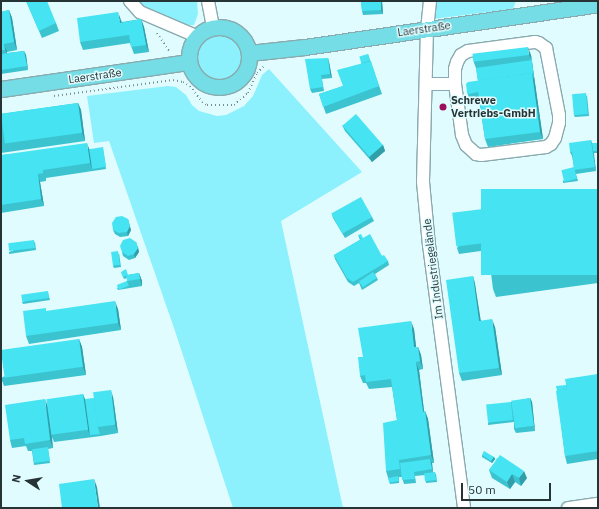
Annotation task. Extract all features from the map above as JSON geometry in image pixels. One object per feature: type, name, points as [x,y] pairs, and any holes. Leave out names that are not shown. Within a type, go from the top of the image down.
[{"type":"main road","name":"Laerstraße","points":[[249,53],[305,47],[598,4]]},
{"type":"main road","points":[[213,27],[228,28],[238,32],[246,41],[249,53],[249,62],[244,74],[235,83],[218,88],[208,86],[199,80],[192,72],[189,62],[190,48],[196,36],[205,29],[213,27]]},
{"type":"main road","name":"Laerstraße","points":[[1,89],[189,62]]},
{"type":"street","points":[[130,1],[140,12],[196,36]]},
{"type":"street","points":[[208,1],[213,27]]},
{"type":"street","name":"Im Industriegelände","points":[[430,1],[427,28],[423,182],[429,245],[464,508]]},
{"type":"street","points":[[535,42],[543,45],[546,48],[559,115],[559,123],[555,138],[551,144],[546,147],[481,155],[476,154],[466,144],[462,135],[455,84],[455,68],[457,62],[461,55],[468,51],[535,42]]},
{"type":"street","points":[[426,84],[455,84]]},
{"type":"street","points":[[568,508],[598,504]]},
{"type":"path","points":[[154,29],[163,40],[169,51],[173,80]]},
{"type":"path","points":[[48,97],[173,80],[183,82],[190,86],[202,102],[207,105],[234,105],[248,93],[257,73],[266,64]]},
{"type":"shaded area","points":[[138,1],[197,1],[198,14],[194,25],[185,25],[142,6]]},
{"type":"shaded area","points":[[434,1],[516,1],[513,9],[433,19]]},
{"type":"shaded area","points":[[215,33],[225,33],[238,40],[245,53],[245,63],[238,76],[225,83],[215,83],[206,79],[199,72],[195,63],[195,53],[199,44],[206,37]]},
{"type":"shaded area","points":[[269,69],[362,172],[281,221],[343,508],[233,508],[175,331],[109,141],[94,143],[87,96],[168,86],[176,87],[186,95],[192,105],[199,111],[217,116],[226,115],[244,106],[253,96],[262,75]]},
{"type":"building","points":[[26,1],[47,1],[56,23],[39,31]]},
{"type":"building","points":[[361,1],[381,1],[381,10],[362,11]]},
{"type":"building","points":[[9,10],[14,42],[4,44],[5,50],[1,50],[1,12]]},
{"type":"building","points":[[118,12],[120,23],[141,19],[146,45],[131,47],[129,35],[80,42],[77,18]]},
{"type":"building","points":[[528,47],[529,55],[473,62],[472,54]]},
{"type":"building","points":[[24,51],[27,66],[1,70],[1,54]]},
{"type":"building","points":[[368,54],[370,61],[361,63],[359,56]]},
{"type":"building","points":[[328,58],[330,74],[321,75],[323,87],[310,89],[305,59]]},
{"type":"building","points":[[532,60],[534,79],[532,73],[478,81],[476,68]]},
{"type":"building","points":[[371,61],[379,86],[323,107],[319,94],[343,86],[337,70]]},
{"type":"building","points":[[532,73],[540,132],[485,139],[478,92],[469,94],[467,92],[466,84],[468,82]]},
{"type":"building","points":[[586,93],[588,114],[574,115],[572,94]]},
{"type":"building","points":[[78,103],[82,133],[5,144],[1,114]]},
{"type":"building","points":[[356,114],[383,145],[369,157],[342,126]]},
{"type":"building","points":[[591,140],[595,167],[574,170],[572,151],[570,152],[569,143]]},
{"type":"building","points":[[87,143],[90,163],[43,170],[43,173],[38,174],[41,199],[1,205],[1,155]]},
{"type":"building","points":[[592,143],[598,143],[598,151],[593,151]]},
{"type":"building","points":[[103,147],[106,167],[92,169],[89,149]]},
{"type":"building","points":[[574,167],[577,179],[564,182],[561,170]]},
{"type":"building","points":[[481,189],[598,189],[598,275],[481,275]]},
{"type":"building","points":[[361,197],[372,217],[342,234],[331,213]]},
{"type":"building","points":[[483,209],[487,243],[456,247],[452,213]]},
{"type":"building","points":[[122,216],[128,219],[130,226],[127,232],[119,233],[113,230],[112,223],[116,217]]},
{"type":"building","points":[[361,234],[363,238],[370,234],[382,256],[384,255],[388,261],[353,282],[347,278],[334,255],[361,239],[358,235]]},
{"type":"building","points":[[130,238],[136,242],[138,248],[134,254],[128,256],[122,252],[120,246],[123,240]]},
{"type":"building","points":[[34,240],[35,248],[9,251],[8,243]]},
{"type":"building","points":[[118,251],[120,265],[113,266],[111,252]]},
{"type":"building","points":[[126,269],[128,275],[123,277],[121,272]]},
{"type":"building","points":[[373,272],[377,278],[363,287],[359,282]]},
{"type":"building","points":[[139,273],[140,279],[127,281],[126,275]]},
{"type":"building","points":[[473,276],[479,321],[492,319],[499,368],[459,373],[446,280]]},
{"type":"building","points":[[127,281],[129,286],[119,290],[117,285]]},
{"type":"building","points":[[48,291],[49,298],[22,302],[21,295]]},
{"type":"building","points":[[115,301],[118,323],[26,336],[23,311],[46,308],[46,311]]},
{"type":"building","points":[[411,321],[414,347],[418,347],[420,361],[416,362],[431,455],[399,460],[400,469],[386,471],[383,423],[397,420],[391,379],[366,382],[365,375],[360,376],[358,357],[363,357],[358,328]]},
{"type":"building","points":[[79,339],[83,367],[5,378],[1,350]]},
{"type":"building","points":[[598,374],[598,451],[565,456],[556,391],[567,389],[565,379]]},
{"type":"building","points":[[566,385],[567,389],[557,391],[556,386]]},
{"type":"building","points":[[111,390],[115,425],[97,427],[93,392]]},
{"type":"building","points":[[83,394],[88,430],[51,435],[46,399]]},
{"type":"building","points":[[94,398],[100,434],[90,435],[85,399]]},
{"type":"building","points":[[530,398],[534,426],[515,428],[511,401]]},
{"type":"building","points":[[45,399],[50,440],[25,444],[24,438],[10,440],[5,405]]},
{"type":"building","points":[[511,402],[513,420],[488,423],[486,405]]},
{"type":"building","points":[[48,447],[50,461],[34,463],[32,449]]},
{"type":"building","points":[[484,451],[494,457],[491,461],[482,455]]},
{"type":"building","points":[[500,455],[524,471],[519,478],[512,474],[507,482],[489,470]]},
{"type":"building","points":[[430,459],[432,469],[414,472],[415,479],[402,480],[400,463]]},
{"type":"building","points":[[435,472],[436,480],[425,481],[424,473]]},
{"type":"building","points":[[398,476],[399,481],[389,483],[388,478]]},
{"type":"building","points":[[94,479],[98,508],[62,508],[59,484]]},
{"type":"place","name":"Schrewe Vertriebs-GmbH","points":[[443,107]]}]
